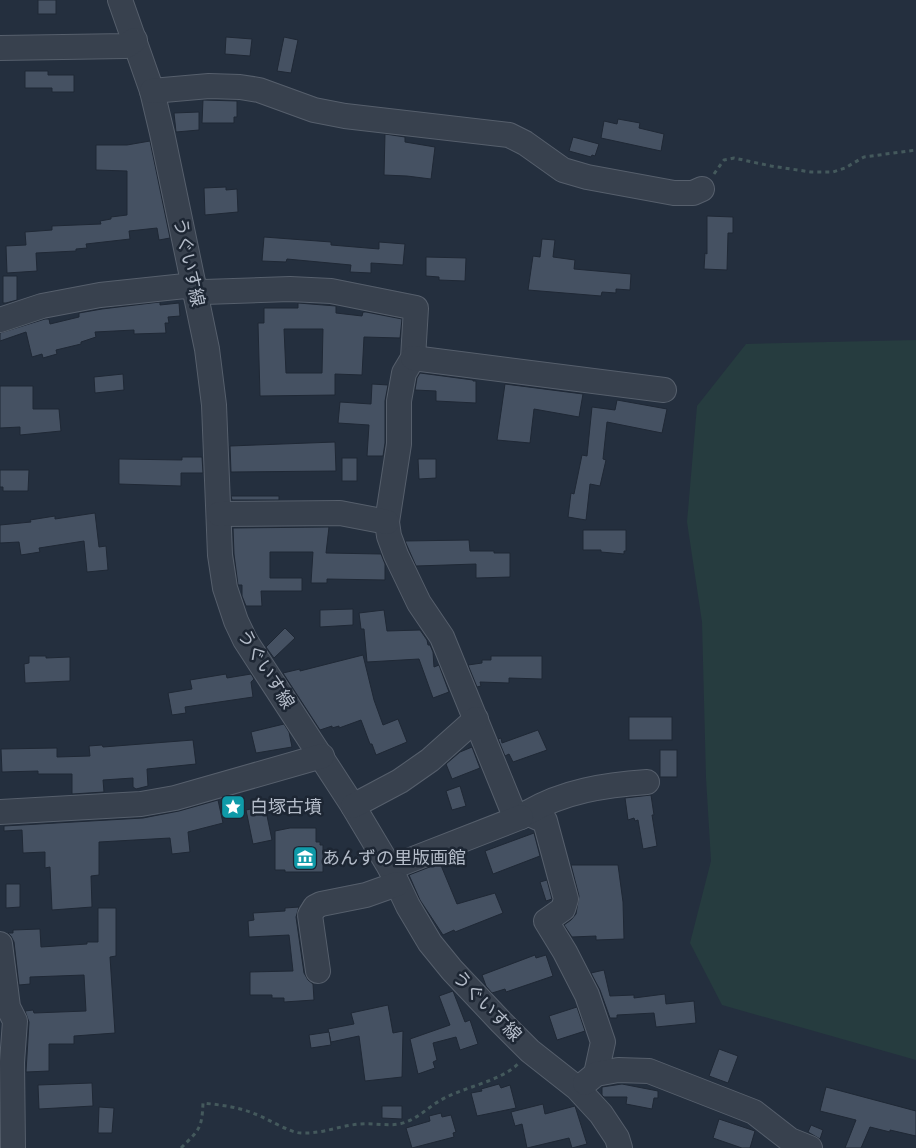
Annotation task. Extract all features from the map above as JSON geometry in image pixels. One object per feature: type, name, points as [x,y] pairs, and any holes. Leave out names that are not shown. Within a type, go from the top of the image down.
[{"type":"street","name":"うぐいす線","points":[[120,0],[152,91],[208,356],[214,405],[220,555],[225,588],[236,621],[245,640],[353,806],[408,906],[436,950],[452,970],[530,1051],[586,1081],[601,1114],[617,1138],[620,1148]]},
{"type":"street","points":[[0,48],[126,46],[135,40]]},
{"type":"street","points":[[152,91],[209,86],[260,90],[314,110],[509,135],[525,143],[563,170],[587,177],[674,193],[693,192],[702,189]]},
{"type":"street","points":[[0,320],[42,306],[100,295],[185,286],[204,292],[290,289],[331,291],[416,308],[414,358],[404,373],[399,401],[399,444],[387,522],[389,536],[396,556],[419,603],[442,637],[512,809],[545,822],[566,899],[563,909],[546,921],[565,952],[587,995],[603,1042],[586,1081]]},
{"type":"street","points":[[414,358],[664,390]]},
{"type":"street","points":[[219,514],[340,513],[387,522]]},
{"type":"street","points":[[353,806],[400,781],[430,760],[476,719]]},
{"type":"street","points":[[0,812],[141,804],[175,798],[322,756]]},
{"type":"street","points":[[318,971],[310,915],[315,907],[321,904],[366,895],[393,876],[524,815],[544,803],[570,793],[621,784],[647,782]]},
{"type":"street","points":[[0,944],[4,1007],[15,1020],[12,1062],[13,1148]]},
{"type":"street","points":[[586,1081],[618,1070],[649,1071],[754,1112],[790,1140],[810,1148]]},
{"type":"path","points":[[702,189],[724,160],[734,158],[812,172],[833,172],[845,168],[864,156],[916,150]]},
{"type":"path","points":[[181,1148],[197,1132],[202,1123],[203,1103],[224,1105],[255,1114],[299,1133],[328,1131],[347,1125],[398,1124],[413,1120],[437,1102],[466,1088],[508,1073],[530,1051]]},
{"type":"green space","points":[[916,340],[916,1060],[722,1005],[690,943],[711,861],[706,778],[702,622],[687,522],[697,406],[746,344]]},
{"type":"building","points":[[38,0],[56,0],[56,14],[38,14]]},
{"type":"building","points":[[226,37],[252,39],[250,56],[225,54]]},
{"type":"building","points":[[284,37],[298,40],[291,73],[277,71]]},
{"type":"building","points":[[25,71],[48,71],[48,75],[74,75],[74,92],[52,92],[52,88],[25,88]]},
{"type":"building","points":[[203,100],[237,101],[237,117],[234,117],[234,123],[202,123]]},
{"type":"building","points":[[199,112],[199,130],[176,132],[174,113]]},
{"type":"building","points":[[618,119],[640,123],[639,128],[664,134],[661,151],[601,138],[604,121],[617,124]]},
{"type":"building","points":[[385,134],[405,137],[405,142],[435,147],[431,179],[384,175]]},
{"type":"building","points":[[573,137],[599,144],[595,156],[592,155],[591,157],[569,151]]},
{"type":"building","points":[[150,141],[170,238],[159,240],[157,228],[129,231],[130,239],[86,244],[87,248],[76,249],[76,251],[36,253],[37,271],[7,273],[6,246],[26,245],[25,232],[52,230],[52,226],[101,224],[100,221],[111,219],[111,217],[127,215],[127,171],[96,170],[96,145],[127,145]]},
{"type":"building","points":[[226,187],[226,190],[237,189],[238,212],[205,215],[204,188]]},
{"type":"building","points":[[707,216],[733,217],[733,233],[728,233],[727,270],[704,269],[705,253],[707,254]]},
{"type":"building","points":[[264,237],[331,242],[331,245],[379,249],[379,242],[405,244],[403,265],[371,263],[371,273],[350,272],[351,265],[287,259],[286,262],[262,261]]},
{"type":"building","points":[[542,239],[555,240],[553,257],[575,260],[574,269],[631,274],[630,290],[616,289],[616,293],[602,292],[601,296],[528,290],[533,256],[540,257]]},
{"type":"building","points":[[426,257],[466,258],[465,281],[439,280],[439,277],[426,276]]},
{"type":"building","points":[[3,276],[17,276],[17,300],[3,303]]},
{"type":"building","points":[[160,302],[160,305],[179,303],[180,316],[168,317],[169,323],[165,323],[166,333],[134,334],[134,330],[95,332],[96,337],[81,342],[81,344],[56,350],[57,354],[43,358],[42,354],[32,357],[26,332],[0,341],[0,333],[45,319],[49,319],[50,324],[79,317],[79,313]]},
{"type":"building","points":[[298,303],[336,306],[336,313],[362,316],[363,312],[366,312],[402,319],[400,338],[364,337],[362,375],[335,374],[335,395],[260,396],[258,323],[264,323],[264,308],[298,308]],"holes":[[[284,329],[323,329],[322,373],[286,373]]]},
{"type":"building","points":[[420,373],[476,381],[476,403],[436,401],[436,391],[415,390]]},
{"type":"building","points":[[123,374],[124,390],[95,393],[94,377]]},
{"type":"building","points":[[372,384],[388,385],[385,401],[385,443],[383,456],[367,456],[369,425],[338,423],[340,402],[371,404]]},
{"type":"building","points":[[505,384],[583,394],[579,417],[534,409],[530,443],[497,440]]},
{"type":"building","points":[[0,386],[33,386],[33,409],[59,409],[61,431],[20,435],[20,427],[0,428]]},
{"type":"building","points":[[617,400],[667,409],[662,433],[607,422],[603,459],[606,460],[600,486],[590,484],[586,520],[568,517],[571,493],[574,494],[582,455],[587,456],[592,407],[615,410]]},
{"type":"building","points":[[335,442],[336,471],[231,472],[230,446]]},
{"type":"building","points":[[182,457],[202,457],[203,473],[181,473],[181,486],[119,484],[119,459],[182,460]]},
{"type":"building","points":[[342,458],[357,458],[357,481],[342,481]]},
{"type":"building","points":[[418,459],[436,459],[436,478],[419,479]]},
{"type":"building","points":[[0,470],[29,470],[28,491],[3,491],[3,487],[0,487]]},
{"type":"building","points":[[231,496],[279,496],[279,500],[232,500]]},
{"type":"building","points":[[95,513],[99,547],[106,546],[108,570],[87,572],[84,541],[39,548],[40,552],[21,555],[19,542],[0,543],[0,525],[31,522],[30,520],[55,516],[55,519]]},
{"type":"building","points":[[329,527],[326,553],[381,554],[385,564],[385,580],[327,579],[327,583],[311,583],[313,552],[270,552],[270,578],[302,578],[302,591],[261,591],[262,606],[246,606],[242,596],[242,585],[238,585],[233,528]]},
{"type":"building","points":[[583,530],[626,530],[626,551],[624,551],[624,554],[601,552],[601,550],[583,550]]},
{"type":"building","points":[[469,540],[470,551],[510,553],[510,577],[476,578],[476,564],[416,566],[405,541]]},
{"type":"building","points":[[353,609],[353,625],[320,627],[320,610]]},
{"type":"building","points":[[384,610],[387,631],[420,630],[433,652],[434,667],[439,665],[449,692],[433,698],[419,659],[367,662],[364,629],[361,629],[359,613]]},
{"type":"building","points":[[285,628],[295,638],[274,658],[266,647]]},
{"type":"building","points":[[363,655],[374,700],[383,725],[398,719],[407,742],[376,755],[361,720],[339,728],[339,726],[332,728],[332,726],[320,730],[283,673],[300,669],[300,671]]},
{"type":"building","points":[[29,656],[46,656],[46,658],[70,657],[70,681],[25,683],[24,664],[29,663]]},
{"type":"building","points":[[491,656],[542,656],[542,679],[509,678],[509,683],[480,682],[481,686],[477,687],[468,665],[482,663],[482,660],[491,660]]},
{"type":"building","points":[[226,674],[227,678],[251,674],[254,679],[251,682],[253,697],[185,707],[186,713],[172,715],[168,693],[192,689],[190,680]]},
{"type":"building","points":[[629,717],[672,717],[672,740],[629,740]]},
{"type":"building","points":[[284,724],[289,732],[292,747],[256,753],[251,732]]},
{"type":"building","points":[[538,730],[547,750],[513,762],[509,754],[505,756],[498,739],[501,738],[502,743]]},
{"type":"building","points":[[193,740],[196,764],[147,769],[148,786],[136,789],[133,787],[133,778],[103,780],[104,792],[72,794],[72,774],[38,774],[38,771],[2,772],[1,749],[57,748],[57,757],[90,756],[89,746],[102,745],[103,747]]},
{"type":"building","points":[[472,747],[480,768],[452,779],[446,764],[460,752]]},
{"type":"building","points":[[660,750],[677,750],[677,777],[660,777]]},
{"type":"building","points":[[460,786],[466,806],[452,810],[446,791]]},
{"type":"building","points":[[651,795],[657,846],[643,849],[638,820],[635,821],[634,818],[628,820],[625,798]]},
{"type":"building","points":[[218,800],[223,823],[188,832],[190,852],[172,854],[170,838],[99,842],[99,875],[91,876],[92,907],[52,910],[50,867],[45,868],[45,852],[23,853],[22,830],[4,831],[4,826],[143,818],[179,811]]},
{"type":"building","points":[[265,806],[272,840],[253,844],[246,810]]},
{"type":"building","points":[[290,828],[316,828],[316,842],[320,842],[320,845],[323,845],[323,872],[285,872],[285,870],[275,870],[275,831]]},
{"type":"building","points":[[534,833],[540,856],[493,874],[485,851]]},
{"type":"building","points":[[440,863],[457,904],[495,893],[503,913],[443,935],[420,900],[409,875]]},
{"type":"building","points":[[571,865],[618,865],[623,902],[624,939],[596,940],[596,936],[572,937],[564,925],[576,914],[579,896]]},
{"type":"building","points":[[547,880],[552,899],[546,901],[540,882]]},
{"type":"building","points":[[6,884],[20,884],[20,907],[6,908]]},
{"type":"building","points":[[299,907],[296,917],[304,973],[313,984],[314,1000],[284,1002],[284,998],[272,998],[272,995],[250,995],[250,972],[293,971],[289,935],[249,937],[248,921],[254,920],[253,913],[285,911],[285,908]]},
{"type":"building","points":[[98,908],[116,908],[116,956],[110,957],[115,1033],[74,1036],[74,1044],[49,1044],[49,1071],[26,1072],[29,1022],[25,1011],[33,1010],[34,1013],[86,1011],[84,975],[30,977],[30,984],[19,985],[14,942],[8,933],[13,933],[13,930],[40,929],[41,947],[98,942]]},
{"type":"building","points":[[535,955],[536,958],[546,955],[553,976],[506,992],[505,989],[492,993],[486,986],[482,975]]},
{"type":"building","points":[[604,970],[610,996],[634,995],[634,998],[665,994],[666,1004],[694,1001],[696,1023],[656,1027],[654,1013],[617,1015],[617,1018],[610,1018],[600,990],[591,973]]},
{"type":"building","points":[[453,991],[465,1022],[470,1020],[478,1044],[460,1050],[456,1037],[433,1043],[437,1060],[433,1062],[435,1068],[418,1074],[410,1039],[450,1025],[439,996]]},
{"type":"building","points":[[388,1005],[393,1033],[403,1031],[402,1077],[365,1081],[359,1036],[331,1042],[328,1029],[354,1024],[351,1013]]},
{"type":"building","points":[[577,1007],[585,1031],[557,1040],[549,1016]]},
{"type":"building","points":[[329,1032],[331,1045],[311,1048],[309,1035]]},
{"type":"building","points":[[719,1049],[738,1056],[728,1083],[709,1076]]},
{"type":"building","points":[[92,1083],[93,1106],[39,1109],[38,1085]]},
{"type":"building","points":[[499,1084],[501,1088],[510,1085],[516,1108],[477,1116],[471,1093]]},
{"type":"building","points":[[622,1084],[658,1091],[658,1098],[654,1098],[652,1109],[626,1104],[627,1097],[604,1097],[602,1095],[602,1087]]},
{"type":"building","points":[[826,1087],[916,1111],[916,1136],[870,1127],[861,1148],[845,1148],[856,1120],[820,1111]]},
{"type":"building","points":[[543,1104],[545,1114],[575,1106],[587,1144],[572,1148],[569,1138],[527,1148],[522,1124],[515,1126],[511,1112]]},
{"type":"building","points":[[382,1106],[402,1106],[402,1119],[382,1118]]},
{"type":"building","points":[[99,1107],[114,1108],[112,1133],[98,1133]]},
{"type":"building","points":[[441,1113],[442,1117],[451,1115],[456,1132],[453,1133],[454,1137],[412,1148],[406,1128],[430,1121],[429,1116]]},
{"type":"building","points":[[719,1119],[755,1131],[750,1148],[742,1148],[713,1138]]},
{"type":"building","points":[[811,1125],[823,1130],[820,1139],[808,1132]]},
{"type":"place","name":"白塚古墳","points":[[233,807]]},
{"type":"place","name":"あんずの里版画館","points":[[305,858]]}]
